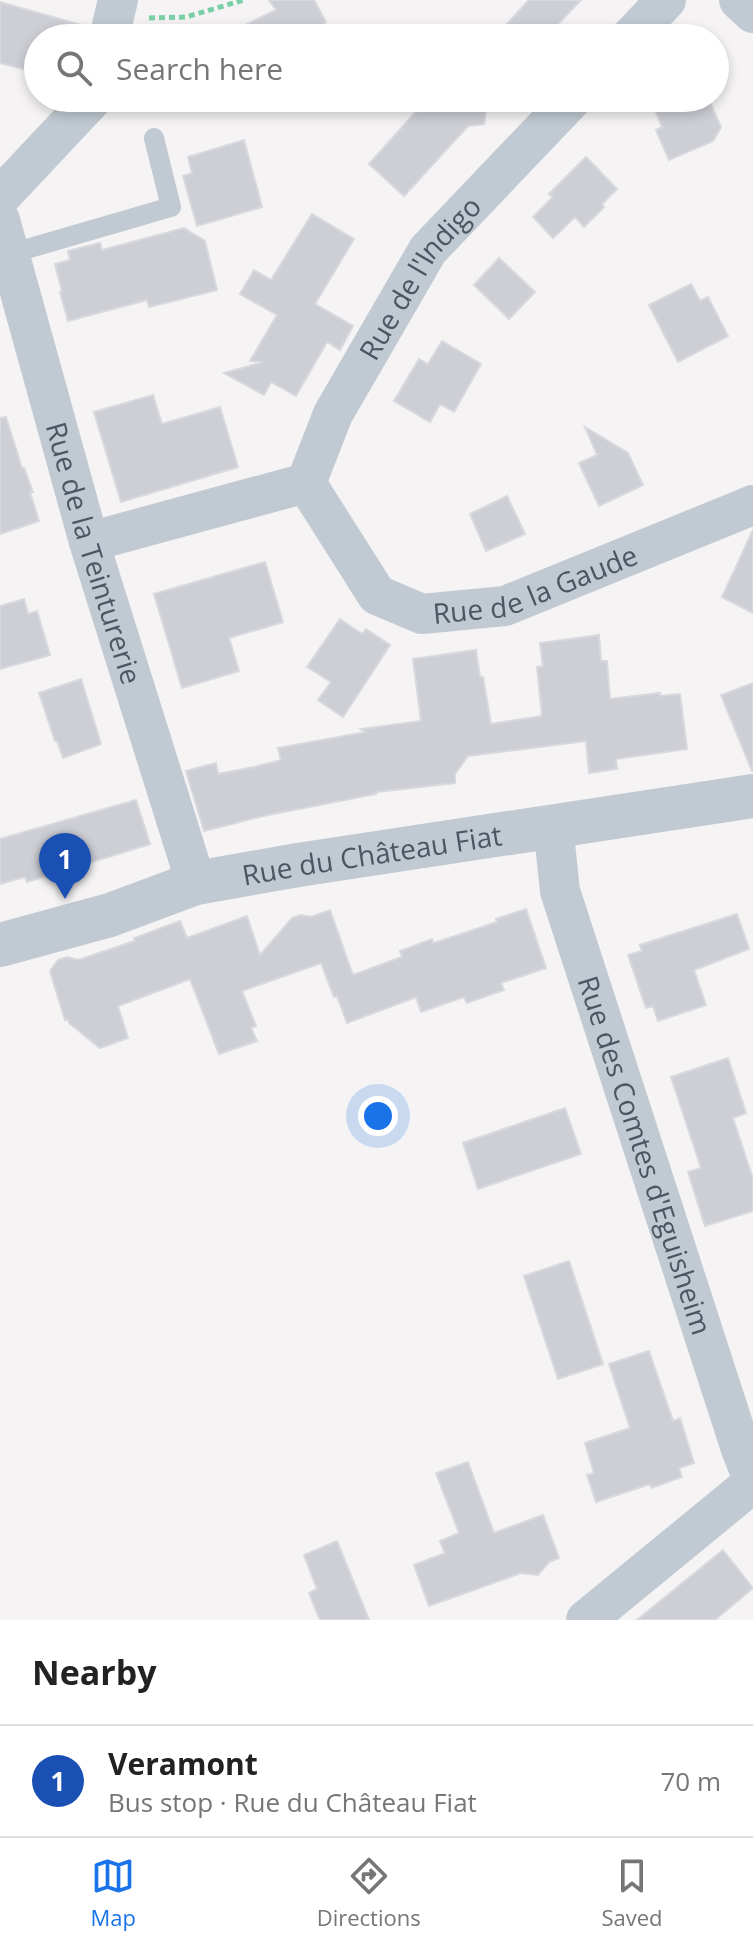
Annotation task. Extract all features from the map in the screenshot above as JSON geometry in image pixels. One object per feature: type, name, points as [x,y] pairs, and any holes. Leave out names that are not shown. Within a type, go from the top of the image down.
[{"type":"street","points":[[643,24],[666,0]]},
{"type":"street","points":[[739,0],[753,13]]},
{"type":"street","points":[[0,197],[80,112]]},
{"type":"street","name":"Rue de l'Indigo","points":[[306,483],[333,414],[428,250],[560,112]]},
{"type":"street","name":"Rue de la Teinturerie","points":[[5,237],[89,542],[196,883]]},
{"type":"street","points":[[89,542],[306,483]]},
{"type":"street","name":"Rue de la Gaude","points":[[306,483],[377,595],[422,614],[505,606],[753,505]]},
{"type":"street","name":"Rue du Château Fiat","points":[[0,945],[110,915],[196,883],[753,796]]},
{"type":"street","name":"Rue des Comtes d'Eguisheim","points":[[553,825],[560,891],[753,1482]]},
{"type":"street","points":[[586,1620],[753,1482]]},
{"type":"lane","points":[[5,237],[171,207],[154,138]]},
{"type":"path","points":[[114,19],[186,17],[244,0]]},
{"type":"building","points":[[269,0],[314,0],[326,22],[247,24],[276,10]]},
{"type":"building","points":[[529,0],[581,0],[558,24],[507,24]]},
{"type":"building","points":[[0,2],[77,24],[24,24],[24,69],[0,63]]},
{"type":"building","points":[[415,112],[486,112],[484,124],[468,126],[404,196],[369,164]]},
{"type":"building","points":[[656,112],[714,112],[721,127],[713,141],[669,160],[656,130],[662,127]]},
{"type":"building","points":[[244,140],[262,207],[197,226],[183,176],[192,173],[188,157]]},
{"type":"building","points":[[586,157],[617,189],[584,227],[575,217],[553,238],[533,217],[553,197],[549,194]]},
{"type":"building","points":[[312,214],[354,239],[315,304],[353,326],[340,350],[327,342],[296,396],[271,382],[264,395],[224,373],[263,362],[250,361],[277,315],[240,294],[254,270],[271,280]]},
{"type":"building","points":[[184,228],[205,241],[217,290],[149,307],[147,300],[68,321],[55,264],[70,260],[68,251],[100,243],[102,250]]},
{"type":"building","points":[[499,258],[535,292],[509,319],[474,285]]},
{"type":"building","points":[[691,284],[700,301],[708,297],[728,336],[678,362],[649,305]]},
{"type":"building","points":[[442,341],[481,364],[454,412],[440,404],[430,422],[394,401],[419,359],[428,364]]},
{"type":"building","points":[[153,395],[162,424],[220,407],[238,467],[121,502],[94,412]]},
{"type":"building","points":[[6,417],[33,492],[30,492],[39,521],[0,534],[0,418]]},
{"type":"building","points":[[585,427],[628,453],[643,485],[599,506],[579,463],[597,455]]},
{"type":"building","points":[[507,496],[525,534],[486,551],[470,514]]},
{"type":"building","points":[[753,530],[753,613],[722,597]]},
{"type":"building","points":[[265,562],[283,622],[229,638],[239,671],[182,688],[154,594]]},
{"type":"building","points":[[24,599],[28,614],[37,611],[50,655],[0,669],[0,606]]},
{"type":"building","points":[[340,619],[362,634],[366,629],[390,645],[343,717],[318,700],[331,682],[307,667]]},
{"type":"building","points":[[599,635],[601,661],[607,661],[610,699],[660,693],[660,696],[680,694],[687,749],[616,759],[617,769],[589,773],[586,741],[468,756],[455,774],[455,783],[376,792],[204,831],[186,771],[216,763],[218,774],[254,767],[281,760],[278,748],[366,732],[361,729],[421,721],[413,659],[476,650],[491,724],[542,716],[537,667],[543,666],[540,643]]},
{"type":"building","points":[[81,679],[101,744],[63,758],[39,693]]},
{"type":"building","points":[[753,683],[753,771],[752,771],[721,695]]},
{"type":"building","points":[[136,800],[150,844],[27,882],[25,877],[0,884],[0,839]]},
{"type":"building","points":[[526,909],[546,968],[501,983],[504,990],[467,1003],[464,997],[421,1012],[416,997],[347,1023],[321,963],[242,991],[256,1026],[251,1028],[257,1041],[219,1054],[190,979],[118,1006],[128,1038],[100,1048],[68,1019],[65,1020],[50,971],[58,960],[67,957],[78,960],[135,941],[134,938],[180,921],[187,938],[247,916],[260,955],[292,918],[301,915],[311,917],[330,910],[353,975],[402,957],[400,951],[497,922],[496,919]]},
{"type":"building","points":[[737,914],[749,949],[694,970],[706,1005],[658,1021],[653,1006],[646,1008],[628,955],[642,951],[640,945]]},
{"type":"building","points":[[728,1058],[746,1113],[733,1118],[753,1179],[753,1211],[705,1226],[688,1172],[701,1168],[671,1077]]},
{"type":"building","points":[[565,1108],[581,1154],[478,1189],[463,1143]]},
{"type":"building","points":[[569,1261],[603,1364],[558,1379],[524,1276]]},
{"type":"building","points":[[649,1351],[673,1421],[680,1418],[694,1463],[679,1468],[682,1477],[596,1502],[587,1475],[594,1473],[585,1443],[630,1428],[609,1364]]},
{"type":"building","points":[[468,1462],[494,1533],[543,1515],[559,1558],[549,1562],[538,1575],[521,1573],[429,1606],[414,1565],[445,1553],[440,1541],[459,1533],[436,1473]]},
{"type":"building","points":[[337,1541],[369,1620],[320,1620],[309,1593],[317,1589],[304,1555]]},
{"type":"building","points":[[723,1550],[753,1588],[715,1620],[637,1620]]},
{"type":"place","name":"Veramont","points":[[65,899]]}]
